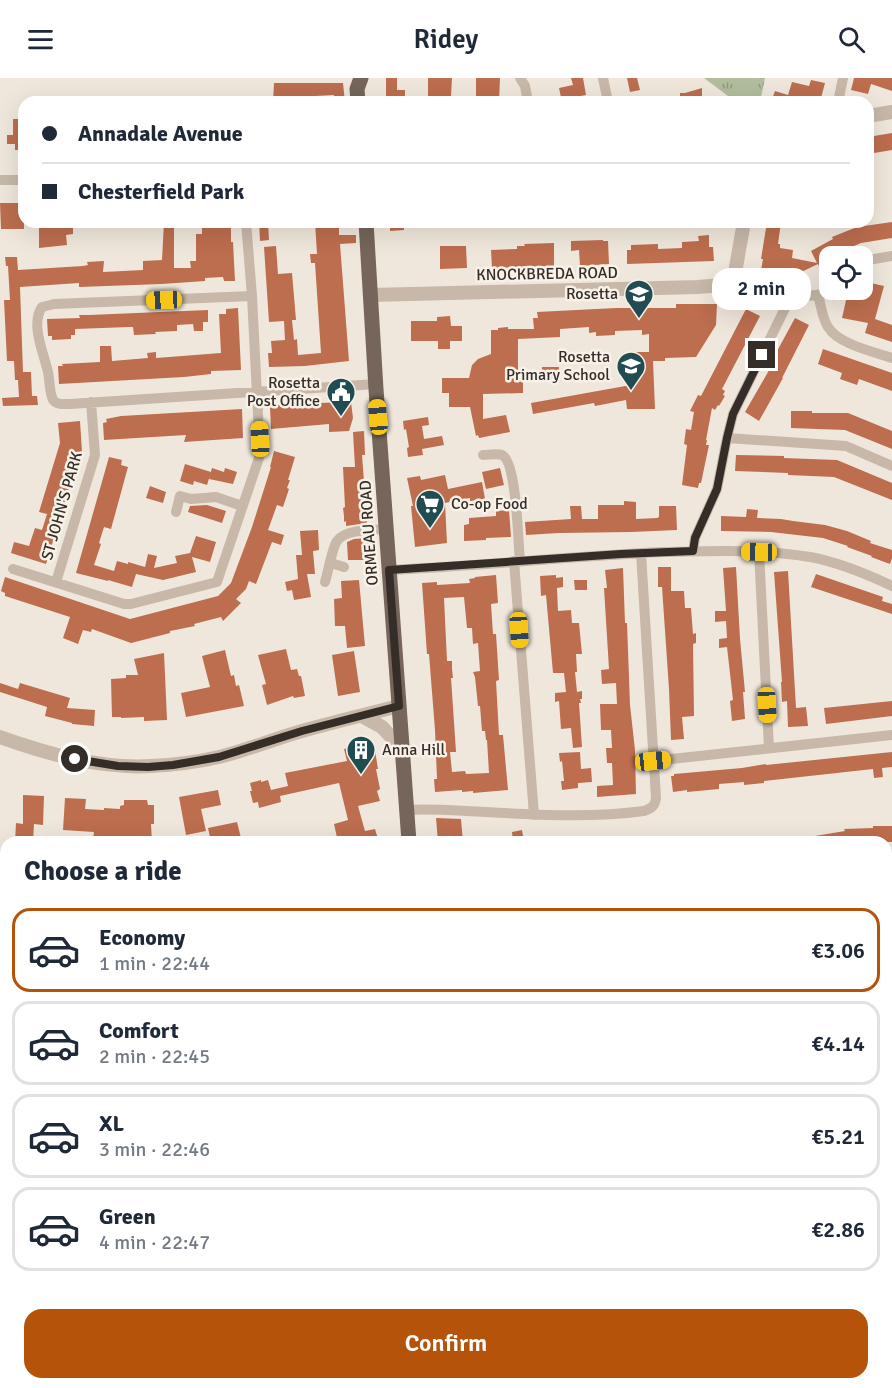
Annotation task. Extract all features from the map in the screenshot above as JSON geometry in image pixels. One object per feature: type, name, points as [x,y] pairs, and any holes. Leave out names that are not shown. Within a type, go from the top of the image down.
[{"type":"main road","name":"ORMEAU ROAD","points":[[366,228],[409,836]]},
{"type":"street","points":[[520,78],[525,86],[527,96]]},
{"type":"street","points":[[603,78],[607,96]]},
{"type":"street","points":[[839,96],[843,78]]},
{"type":"street","points":[[874,115],[892,112]]},
{"type":"street","points":[[0,180],[18,180]]},
{"type":"street","name":"ST JOHN'S PARK","points":[[13,569],[124,604],[217,582],[260,454],[246,228]]},
{"type":"street","points":[[743,228],[733,284],[791,296],[818,295],[824,318],[833,333],[858,347],[892,358]]},
{"type":"street","points":[[873,259],[892,256]]},
{"type":"street","name":"KNOCKBREDA ROAD","points":[[371,295],[698,287],[733,284]]},
{"type":"street","points":[[252,296],[76,303],[42,307],[38,316],[40,344],[48,372],[51,397],[55,403],[60,404],[376,384]]},
{"type":"street","points":[[693,551],[695,538],[717,489],[733,414],[791,296]]},
{"type":"street","name":"ST JOHN'S PARK","points":[[56,582],[95,455],[91,402]]},
{"type":"street","points":[[727,438],[846,446],[892,466]]},
{"type":"street","points":[[483,455],[504,456],[512,475],[515,494],[517,561],[534,815]]},
{"type":"street","points":[[176,512],[180,496],[191,499],[216,497],[242,506]]},
{"type":"street","points":[[325,582],[336,542],[340,538],[346,534],[363,530],[386,529]]},
{"type":"street","points":[[759,552],[769,748]]},
{"type":"street","points":[[389,570],[641,553],[759,552],[811,557],[861,572],[892,586]]},
{"type":"street","points":[[407,810],[443,809],[534,815],[597,816],[652,809],[657,798],[641,553]]},
{"type":"street","points":[[331,563],[344,567]]},
{"type":"street","points":[[0,737],[38,750],[91,762],[118,766],[173,765],[219,757],[302,731],[399,706]]},
{"type":"street","points":[[362,716],[382,727],[402,749]]},
{"type":"street","points":[[653,761],[892,735]]},
{"type":"green space","points":[[704,78],[765,78],[761,96],[728,96]]},
{"type":"building","points":[[386,78],[397,78],[397,90],[405,90],[405,96],[386,96]]},
{"type":"building","points":[[428,78],[452,78],[451,96],[428,96]]},
{"type":"building","points":[[476,78],[500,78],[499,96],[476,96]]},
{"type":"building","points":[[571,78],[583,78],[586,95],[561,96],[559,88],[573,85]]},
{"type":"building","points":[[627,78],[637,78],[640,90],[630,92]]},
{"type":"building","points":[[854,78],[892,78],[892,91],[871,84],[868,94],[851,90]]},
{"type":"building","points":[[811,80],[825,83],[822,96],[773,96],[775,91],[788,95],[792,82],[809,86]]},
{"type":"building","points":[[274,83],[343,83],[344,96],[334,95],[273,96]]},
{"type":"building","points":[[702,88],[702,96],[680,96],[680,93]]},
{"type":"building","points":[[13,119],[18,119],[18,150],[15,150],[15,144],[7,144],[7,135],[13,135]]},
{"type":"building","points":[[892,133],[892,150],[874,153],[874,136]]},
{"type":"building","points":[[0,203],[18,203],[18,228],[24,229],[1,229]]},
{"type":"building","points":[[892,222],[892,238],[854,246],[820,246],[833,239],[832,237],[854,228],[874,228],[874,225]]},
{"type":"building","points":[[39,228],[73,228],[73,234],[66,235],[67,245],[39,248]]},
{"type":"building","points":[[164,228],[174,228],[174,268],[191,268],[190,261],[196,261],[196,234],[202,234],[202,228],[231,228],[235,281],[224,281],[223,277],[205,278],[205,281],[162,284],[79,287],[79,283],[20,287],[23,372],[31,372],[32,396],[37,396],[38,405],[3,406],[2,398],[19,397],[14,361],[7,361],[4,300],[10,300],[8,266],[6,266],[5,257],[17,257],[18,270],[83,266],[88,265],[87,262],[104,261],[103,272],[143,270],[143,261],[162,260]]},
{"type":"building","points":[[259,228],[268,228],[269,240],[260,241]]},
{"type":"building","points":[[315,228],[339,228],[339,235],[356,235],[356,243],[340,244],[349,361],[269,367],[268,353],[272,353],[271,341],[285,340],[284,321],[269,322],[264,247],[276,246],[278,274],[292,273],[296,320],[292,320],[298,355],[321,353],[315,263],[311,263],[310,254],[317,254]]},
{"type":"building","points":[[390,228],[404,228],[404,230],[390,231]]},
{"type":"building","points":[[766,228],[780,228],[778,244],[780,248],[793,250],[792,258],[817,263],[811,251],[819,247],[819,266],[818,264],[795,275],[761,270],[763,259],[761,259]]},
{"type":"building","points":[[709,235],[709,247],[713,247],[714,261],[627,264],[627,250],[631,250],[631,245],[658,244],[658,249],[682,248],[682,242],[699,241],[698,236]]},
{"type":"building","points":[[571,241],[608,241],[609,264],[580,266],[579,250],[571,251]]},
{"type":"building","points":[[554,243],[554,266],[492,268],[491,250],[517,249],[517,246],[525,246],[524,244]]},
{"type":"building","points":[[440,246],[466,246],[467,268],[440,269]]},
{"type":"building","points":[[873,284],[884,286],[875,319],[892,325],[892,342],[865,333],[868,323],[842,318],[846,300],[873,300]]},
{"type":"building","points":[[676,304],[717,304],[716,325],[696,357],[665,358],[665,361],[653,361],[655,409],[627,409],[626,400],[533,414],[531,403],[631,385],[631,352],[649,352],[649,334],[642,335],[642,330],[615,331],[615,335],[596,336],[596,332],[589,333],[589,327],[560,329],[560,337],[518,339],[518,378],[523,378],[523,393],[483,394],[483,419],[506,415],[510,432],[479,438],[478,435],[476,436],[470,407],[449,407],[449,393],[442,393],[442,378],[469,378],[472,365],[478,359],[491,354],[491,330],[508,327],[508,329],[534,329],[533,318],[538,318],[537,312],[676,308]]},
{"type":"building","points":[[238,308],[241,370],[211,371],[211,374],[184,377],[59,384],[58,366],[100,362],[100,346],[111,346],[112,361],[148,358],[147,353],[156,352],[156,358],[221,353],[219,314],[226,314],[226,309]]},
{"type":"building","points":[[746,309],[760,316],[722,389],[725,391],[723,395],[725,396],[715,410],[712,408],[706,440],[706,445],[709,445],[701,483],[698,488],[682,485],[687,445],[684,444],[686,429],[691,430],[694,412],[690,411],[698,395],[701,396]]},
{"type":"building","points":[[208,310],[208,322],[203,322],[203,331],[194,331],[193,324],[177,325],[177,331],[155,332],[156,334],[134,335],[133,327],[129,327],[75,329],[75,335],[71,335],[71,339],[52,340],[52,336],[48,336],[47,319],[80,318],[79,315]]},
{"type":"building","points":[[450,316],[451,326],[462,326],[462,341],[450,341],[450,349],[438,349],[438,341],[411,341],[411,321],[437,321],[437,317]]},
{"type":"building","points":[[795,318],[809,325],[759,421],[745,412]]},
{"type":"building","points":[[823,349],[892,373],[892,391],[859,379],[857,385],[840,379],[842,373],[818,364]]},
{"type":"building","points":[[542,367],[559,367],[559,379],[542,380]]},
{"type":"building","points":[[318,401],[318,403],[351,402],[353,418],[349,431],[329,432],[329,424],[271,429],[270,407]]},
{"type":"building","points":[[242,409],[243,438],[184,442],[186,435],[104,440],[103,423],[107,422],[106,419],[121,416]]},
{"type":"building","points":[[791,411],[848,413],[892,431],[892,449],[845,430],[791,428]]},
{"type":"building","points":[[428,417],[429,425],[422,426],[424,439],[442,436],[444,445],[422,449],[423,455],[408,457],[407,448],[409,447],[403,421]]},
{"type":"building","points":[[80,421],[82,452],[46,564],[11,553],[14,542],[29,546],[35,528],[42,530],[47,514],[39,512],[60,443],[58,423]]},
{"type":"building","points":[[364,431],[365,455],[362,455],[367,523],[346,526],[343,508],[345,507],[343,467],[355,467],[353,432]]},
{"type":"building","points":[[274,451],[295,457],[283,507],[277,505],[268,530],[284,535],[281,545],[272,542],[256,584],[249,581],[246,589],[236,599],[241,603],[223,621],[221,617],[131,643],[92,629],[91,632],[83,630],[78,644],[63,638],[70,617],[5,596],[5,593],[1,591],[5,577],[130,619],[218,596],[231,583],[252,527]]},
{"type":"building","points":[[736,455],[837,460],[892,483],[892,500],[834,477],[735,471]]},
{"type":"building","points":[[109,457],[122,460],[121,465],[128,467],[111,529],[104,527],[94,565],[114,571],[117,561],[145,567],[148,554],[157,556],[154,568],[177,563],[175,556],[190,553],[196,536],[216,542],[210,562],[192,557],[196,572],[163,580],[136,574],[132,587],[76,573]]},
{"type":"building","points":[[185,464],[211,472],[207,485],[194,481],[193,485],[180,481]]},
{"type":"building","points":[[212,468],[224,472],[225,468],[237,472],[233,484],[209,479]]},
{"type":"building","points":[[500,468],[504,485],[486,489],[482,472]]},
{"type":"building","points":[[445,475],[448,489],[482,482],[485,499],[470,501],[470,498],[445,503],[447,543],[415,547],[411,506],[413,506],[407,478],[420,476],[421,480]]},
{"type":"building","points":[[150,486],[166,492],[163,503],[146,498]]},
{"type":"building","points":[[624,501],[636,502],[636,519],[657,518],[659,517],[659,506],[676,506],[677,530],[526,535],[525,522],[571,519],[570,506],[581,506],[582,519],[598,519],[598,505],[624,505]]},
{"type":"building","points":[[207,505],[226,511],[222,523],[188,512],[190,506]]},
{"type":"building","points":[[747,509],[758,510],[757,518],[825,525],[847,531],[871,541],[870,543],[892,550],[890,564],[823,538],[771,532],[721,531],[721,516],[746,517]]},
{"type":"building","points":[[509,510],[511,537],[464,541],[464,525],[469,524],[469,518],[496,516],[496,511]]},
{"type":"building","points":[[318,530],[319,550],[313,551],[315,574],[307,574],[311,597],[294,600],[292,590],[287,591],[285,582],[298,579],[296,555],[302,555],[300,531]]},
{"type":"building","points":[[368,538],[369,560],[348,560],[347,542]]},
{"type":"building","points":[[658,567],[671,567],[671,591],[684,591],[685,608],[691,608],[693,634],[696,633],[696,643],[693,644],[694,716],[682,717],[684,739],[671,740],[662,587],[658,587]]},
{"type":"building","points":[[736,567],[745,719],[732,721],[730,701],[733,700],[727,647],[719,648],[719,639],[727,638],[726,621],[715,622],[715,611],[726,611],[723,568]]},
{"type":"building","points":[[623,568],[636,794],[597,797],[597,786],[613,785],[612,763],[607,763],[606,748],[612,748],[611,730],[601,730],[600,704],[617,704],[616,683],[602,684],[601,670],[609,669],[605,570]]},
{"type":"building","points":[[788,571],[796,708],[806,707],[808,726],[788,727],[787,701],[782,702],[774,572]]},
{"type":"building","points":[[816,574],[883,597],[882,601],[892,604],[892,614],[811,587]]},
{"type":"building","points":[[496,575],[498,603],[491,604],[493,634],[496,634],[499,680],[496,681],[499,735],[503,735],[508,790],[473,793],[473,791],[462,792],[462,790],[435,792],[434,779],[437,779],[435,730],[422,583],[437,582],[437,585],[470,583],[469,579]],"holes":[[[464,597],[467,628],[472,628],[473,644],[478,643],[480,671],[473,672],[482,731],[485,731],[487,740],[489,773],[452,772],[450,752],[456,752],[451,678],[453,678],[452,661],[447,661],[444,598]]]},
{"type":"building","points":[[556,575],[556,578],[563,577],[563,587],[557,588],[558,611],[571,610],[572,623],[579,623],[582,654],[576,654],[577,672],[575,672],[577,692],[582,691],[581,703],[579,703],[582,747],[573,748],[571,728],[561,729],[559,701],[555,702],[555,693],[566,692],[564,673],[553,673],[546,595],[541,596],[540,576]]},
{"type":"building","points":[[359,580],[365,646],[347,648],[345,626],[335,626],[334,599],[342,598],[341,581]]},
{"type":"building","points":[[574,580],[587,580],[587,590],[575,590]]},
{"type":"building","points":[[286,649],[291,670],[297,669],[301,676],[305,696],[294,698],[293,696],[267,705],[262,685],[266,684],[258,655]]},
{"type":"building","points":[[225,650],[231,676],[234,675],[236,686],[239,685],[244,706],[186,717],[181,693],[210,687],[202,656]]},
{"type":"building","points":[[354,651],[360,692],[338,696],[332,655]]},
{"type":"building","points":[[164,653],[167,720],[144,721],[144,717],[112,717],[111,679],[138,675],[134,659]]},
{"type":"building","points":[[0,683],[18,689],[20,683],[70,698],[67,708],[95,710],[94,726],[72,724],[45,716],[47,707],[0,692]]},
{"type":"building","points":[[892,701],[892,716],[826,724],[824,708]]},
{"type":"building","points":[[374,744],[380,789],[377,791],[380,801],[358,806],[365,831],[375,829],[377,836],[337,836],[334,824],[348,820],[339,783],[280,796],[281,802],[259,808],[258,802],[253,803],[250,783],[268,780],[271,790],[288,786],[285,773],[347,761],[344,749]]},
{"type":"building","points":[[580,752],[581,769],[591,768],[592,782],[578,783],[578,788],[562,790],[561,781],[564,781],[559,753]]},
{"type":"building","points":[[892,752],[892,767],[882,768],[883,777],[874,778],[873,769],[744,785],[744,782],[719,784],[719,789],[673,792],[671,776],[674,774]]},
{"type":"building","points":[[218,790],[221,805],[201,809],[206,831],[186,835],[179,797]]},
{"type":"building","points":[[23,795],[44,796],[43,825],[34,824],[33,836],[15,836],[16,823],[23,824]]},
{"type":"building","points":[[65,798],[86,799],[85,809],[120,809],[120,806],[124,805],[124,800],[147,800],[148,805],[154,805],[152,836],[93,836],[94,832],[63,830]]},
{"type":"building","points":[[436,818],[461,819],[462,836],[438,836]]},
{"type":"building","points":[[237,822],[240,836],[210,836],[208,828]]},
{"type":"building","points":[[873,826],[892,826],[892,836],[815,836],[845,831],[844,829],[873,828]]},
{"type":"building","points":[[522,830],[523,836],[512,836],[512,832]]},
{"type":"place","name":"Rosetta","points":[[639,320]]},
{"type":"place","name":"Rosetta Primary School","points":[[631,392]]},
{"type":"place","name":"Rosetta Post Office","points":[[341,418]]},
{"type":"place","name":"Co-op Food","points":[[430,530]]},
{"type":"place","name":"Anna Hill","points":[[361,776]]},
{"type":"route","points":[[75,759],[118,766],[173,765],[219,757],[302,731],[399,706],[389,570],[693,551],[695,538],[717,489],[733,414],[762,355]]}]
